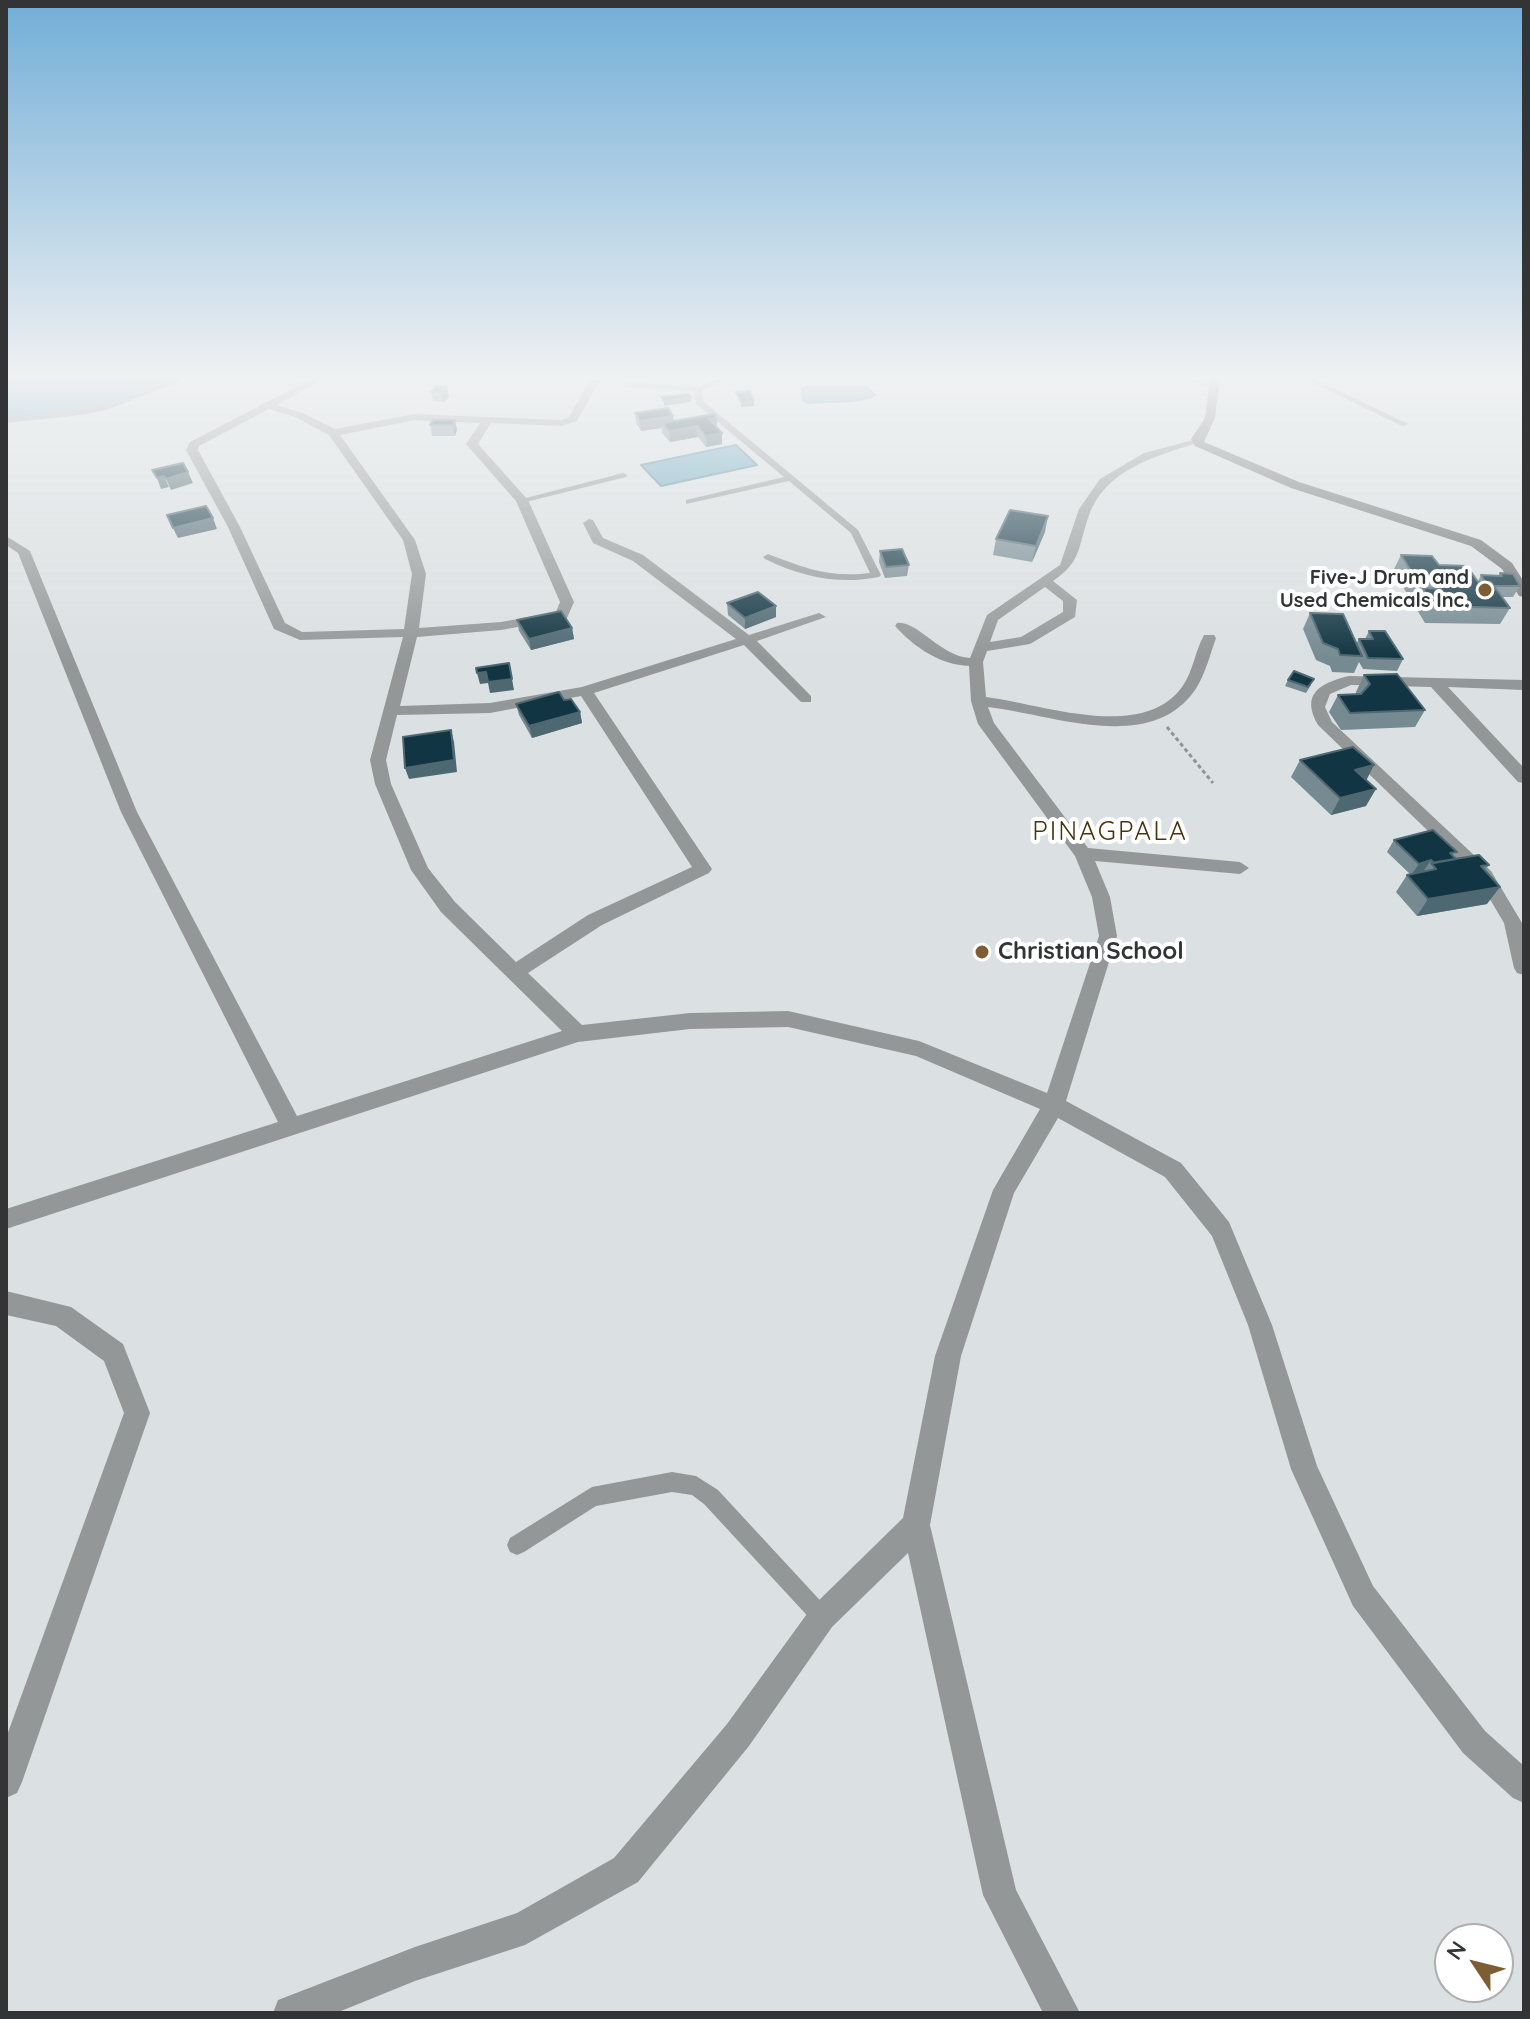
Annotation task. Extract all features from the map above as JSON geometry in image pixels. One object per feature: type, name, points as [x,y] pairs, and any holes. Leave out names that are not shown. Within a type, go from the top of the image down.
[{"type":"main road","points":[[1265,472],[1295,485],[1476,543],[1507,566],[1524,593]]},
{"type":"street","points":[[204,472],[234,527],[279,626],[300,636],[411,633],[501,626],[562,615],[567,602],[522,500],[495,472]]},
{"type":"street","points":[[361,472],[409,540],[419,574],[411,633],[378,760],[383,784],[420,870],[448,907],[578,1034]]},
{"type":"street","points":[[1062,2013],[1000,1895],[916,1525],[948,1356],[1004,1190],[1054,1105],[1108,936],[1101,897],[1083,854],[986,724],[979,701],[978,655],[992,618],[1065,567],[1072,556],[1085,509],[1102,483],[1119,472]]},
{"type":"street","points":[[589,523],[598,540],[638,558],[748,641],[806,699]]},
{"type":"street","points":[[6,540],[24,551],[129,812],[291,1125]]},
{"type":"street","points":[[902,626],[945,660],[959,664],[1025,641],[1070,614],[1070,600],[1046,582]]},
{"type":"street","points":[[389,711],[490,708],[585,691],[819,617]]},
{"type":"street","points":[[979,701],[1001,702],[1107,721],[1131,721],[1158,715],[1187,690],[1209,638]]},
{"type":"street","points":[[1524,685],[1349,680],[1325,690],[1316,701],[1317,713],[1326,725],[1485,875],[1513,923],[1524,968]]},
{"type":"street","points":[[1435,682],[1524,778]]},
{"type":"street","points":[[514,973],[595,920],[703,869],[585,691]]},
{"type":"street","points":[[1083,854],[1240,868]]},
{"type":"street","points":[[6,1219],[578,1034],[690,1021],[788,1019],[919,1049],[1054,1105],[1173,1170],[1221,1230],[1260,1325],[1305,1469],[1363,1596],[1474,1742],[1524,1787]]},
{"type":"street","points":[[6,1303],[62,1315],[114,1353],[137,1413],[6,1782]]},
{"type":"street","points":[[291,2013],[415,1964],[525,1928],[626,1870],[738,1735],[822,1617],[916,1525]]},
{"type":"lane","points":[[768,557],[810,575],[876,575],[855,532],[783,472]]},
{"type":"lane","points":[[522,500],[623,475]]},
{"type":"lane","points":[[689,502],[790,478]]},
{"type":"lane","points":[[517,1545],[592,1497],[672,1482],[696,1486],[711,1497],[822,1617]]},
{"type":"path","points":[[1158,715],[1213,783]]},
{"type":"shaded area","points":[[648,472],[724,472],[661,486]]},
{"type":"building","points":[[153,472],[187,472],[166,479],[164,476],[157,478]]},
{"type":"building","points":[[206,506],[213,518],[173,528],[167,515]]},
{"type":"building","points":[[1010,510],[1048,516],[1036,546],[996,539]]},
{"type":"building","points":[[902,549],[909,565],[886,567],[880,551]]},
{"type":"building","points":[[1401,555],[1432,556],[1439,565],[1467,566],[1478,582],[1491,582],[1510,608],[1434,606],[1423,588],[1441,589],[1434,579],[1416,579]]},
{"type":"building","points":[[1500,573],[1513,574],[1520,586],[1494,586],[1491,582],[1485,582],[1481,575],[1502,576]]},
{"type":"building","points":[[758,592],[776,606],[745,618],[727,603]]},
{"type":"building","points":[[561,611],[572,628],[529,639],[517,620]]},
{"type":"building","points":[[1310,613],[1343,614],[1362,656],[1340,655],[1338,649],[1323,643]]},
{"type":"building","points":[[1369,631],[1385,631],[1403,659],[1368,658],[1359,639],[1373,639]]},
{"type":"building","points":[[509,663],[512,679],[488,682],[486,672],[477,673],[476,668]]},
{"type":"building","points":[[1294,671],[1314,679],[1308,687],[1288,680]]},
{"type":"building","points":[[1397,674],[1425,710],[1350,713],[1338,695],[1361,694],[1370,684],[1364,675]]},
{"type":"building","points":[[559,692],[564,700],[571,699],[580,712],[529,726],[516,704]]},
{"type":"building","points":[[451,730],[454,760],[405,768],[403,737]]},
{"type":"building","points":[[1353,747],[1374,765],[1355,770],[1376,789],[1340,798],[1300,760]]},
{"type":"building","points":[[1433,830],[1457,852],[1450,853],[1456,859],[1419,864],[1394,840]]},
{"type":"building","points":[[1479,855],[1489,865],[1481,866],[1500,887],[1428,899],[1407,875],[1436,869],[1431,863]]},
{"type":"place","name":"Five-J Drum and Used Chemicals Inc.","points":[[1485,590]]},
{"type":"place","name":"Christian School","points":[[982,952]]},
{"type":"district","name":"PINAGPALA","points":[[1110,832]]}]
